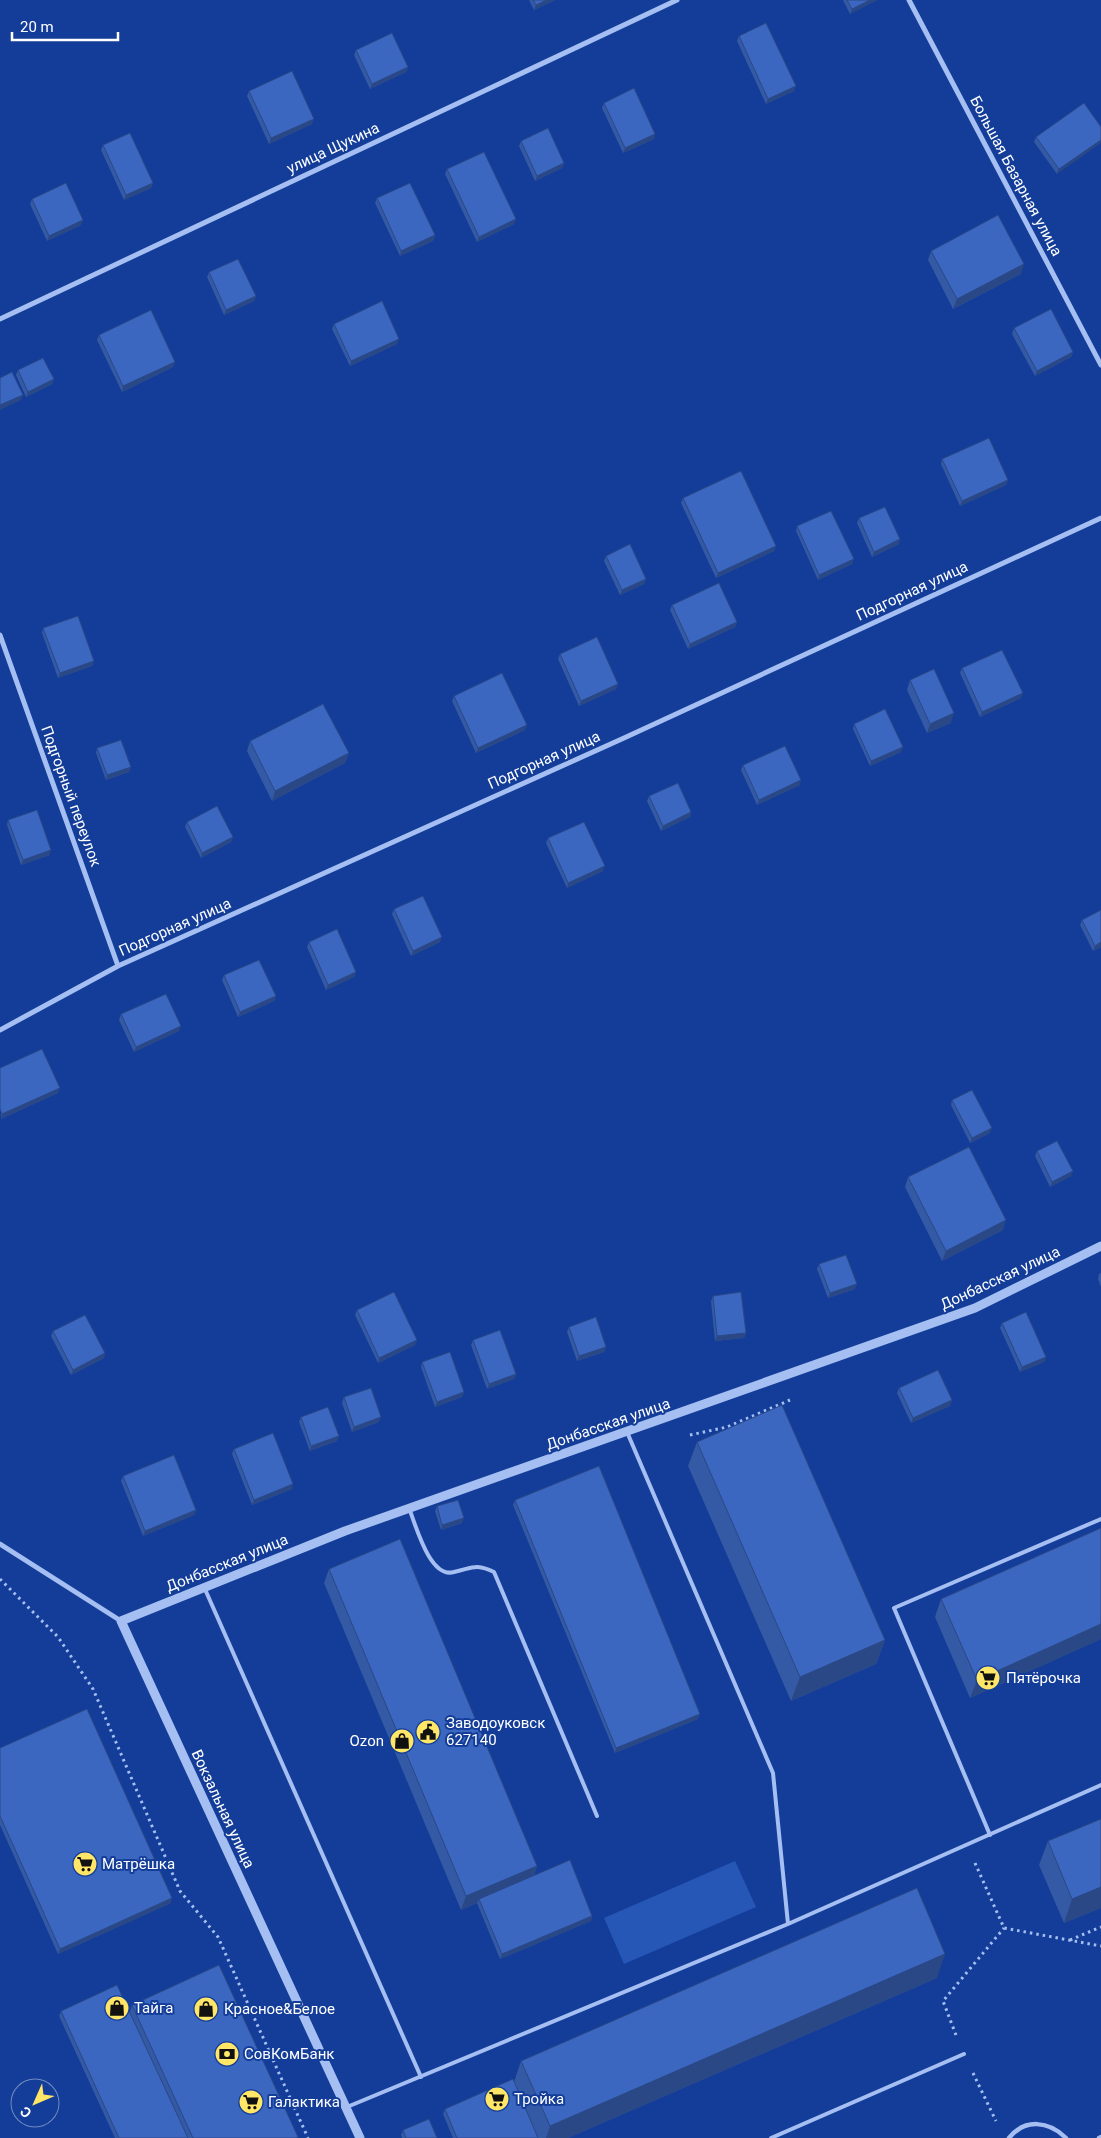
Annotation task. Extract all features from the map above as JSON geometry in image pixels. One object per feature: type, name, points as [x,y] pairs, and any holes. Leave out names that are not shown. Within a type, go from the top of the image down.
[{"type":"street","name":"улица Щукина","points":[[0,319],[677,0]]},
{"type":"street","name":"Большая Базарная улица","points":[[909,0],[1101,365]]},
{"type":"street","name":"Подгорная улица","points":[[0,1030],[118,966],[615,742],[1101,518]]},
{"type":"street","name":"Подгорный переулок","points":[[0,635],[118,966]]},
{"type":"street","name":"Донбасская улица","points":[[121,1621],[345,1531],[975,1308],[1101,1246]]},
{"type":"street","points":[[0,1544],[121,1621]]},
{"type":"street","name":"Вокзальная улица","points":[[121,1621],[360,2138]]},
{"type":"street","points":[[1009,2138],[1023,2126],[1035,2123],[1048,2124],[1066,2138]]},
{"type":"lane","points":[[627,1432],[773,1773],[788,1924]]},
{"type":"lane","points":[[409,1508],[431,1560],[437,1569],[446,1573],[454,1573],[469,1566],[483,1566],[494,1572],[597,1816]]},
{"type":"lane","points":[[990,1835],[894,1608],[1101,1518]]},
{"type":"lane","points":[[204,1587],[421,2077]]},
{"type":"lane","points":[[346,2108],[788,1924],[1101,1786]]},
{"type":"lane","points":[[771,2138],[964,2054]]},
{"type":"path","points":[[0,1579],[58,1637],[93,1689],[180,1891],[218,1937],[308,2138]]},
{"type":"path","points":[[967,1845],[1004,1928]]},
{"type":"path","points":[[1069,1940],[1101,1927]]},
{"type":"path","points":[[1004,1928],[1101,1946]]},
{"type":"path","points":[[1000,2130],[964,2054],[943,2001],[1004,1928]]},
{"type":"shaded area","points":[[735,1861],[756,1907],[624,1964],[604,1918]]},
{"type":"building","points":[[533,0],[547,0],[536,5]]},
{"type":"building","points":[[847,0],[870,0],[852,9]]},
{"type":"building","points":[[766,23],[796,86],[768,99],[739,36]]},
{"type":"building","points":[[392,33],[408,67],[372,84],[356,50]]},
{"type":"building","points":[[292,71],[314,119],[271,138],[249,91]]},
{"type":"building","points":[[634,88],[655,134],[625,148],[604,103]]},
{"type":"building","points":[[1084,103],[1101,127],[1101,140],[1059,169],[1036,137]]},
{"type":"building","points":[[548,128],[564,163],[537,176],[521,141]]},
{"type":"building","points":[[130,133],[153,183],[126,195],[103,145]]},
{"type":"building","points":[[484,152],[516,219],[479,237],[447,169]]},
{"type":"building","points":[[66,183],[83,220],[49,236],[32,199]]},
{"type":"building","points":[[410,183],[435,235],[401,251],[377,198]]},
{"type":"building","points":[[998,215],[1024,264],[957,299],[931,251]]},
{"type":"building","points":[[238,259],[256,296],[226,310],[209,272]]},
{"type":"building","points":[[382,301],[399,339],[351,361],[334,324]]},
{"type":"building","points":[[1051,309],[1073,352],[1037,371],[1014,328]]},
{"type":"building","points":[[151,310],[175,362],[123,386],[99,335]]},
{"type":"building","points":[[43,358],[54,379],[28,392],[18,370]]},
{"type":"building","points":[[12,372],[23,395],[0,405],[0,378]]},
{"type":"building","points":[[989,438],[1008,480],[962,501],[942,459]]},
{"type":"building","points":[[741,471],[776,546],[718,573],[683,498]]},
{"type":"building","points":[[885,507],[900,539],[874,552],[859,518]]},
{"type":"building","points":[[831,511],[854,559],[819,575],[797,526]]},
{"type":"building","points":[[630,544],[646,579],[622,590],[606,556]]},
{"type":"building","points":[[719,583],[737,622],[690,644],[672,605]]},
{"type":"building","points":[[78,616],[94,661],[60,673],[43,628]]},
{"type":"building","points":[[597,637],[618,684],[581,701],[560,654]]},
{"type":"building","points":[[1002,650],[1023,693],[982,712],[962,668]]},
{"type":"building","points":[[934,669],[954,713],[930,724],[910,680]]},
{"type":"building","points":[[502,673],[527,725],[478,748],[454,696]]},
{"type":"building","points":[[323,704],[349,753],[275,791],[250,741]]},
{"type":"building","points":[[885,709],[903,747],[871,761],[854,724]]},
{"type":"building","points":[[121,740],[131,767],[107,775],[97,748]]},
{"type":"building","points":[[785,746],[801,780],[759,800],[743,765]]},
{"type":"building","points":[[678,783],[691,812],[663,826],[649,796]]},
{"type":"building","points":[[217,806],[233,837],[202,853],[187,822]]},
{"type":"building","points":[[37,810],[51,850],[23,860],[8,820]]},
{"type":"building","points":[[584,822],[605,866],[568,883],[548,838]]},
{"type":"building","points":[[423,896],[442,937],[413,951],[394,909]]},
{"type":"building","points":[[1101,910],[1101,942],[1095,946],[1082,920]]},
{"type":"building","points":[[337,929],[356,972],[328,985],[309,942]]},
{"type":"building","points":[[259,960],[276,996],[240,1012],[224,975]]},
{"type":"building","points":[[166,994],[181,1026],[136,1047],[121,1014]]},
{"type":"building","points":[[42,1049],[60,1088],[2,1114],[0,1109],[0,1068]]},
{"type":"building","points":[[972,1090],[992,1128],[972,1138],[952,1100]]},
{"type":"building","points":[[1057,1141],[1073,1171],[1052,1182],[1037,1151]]},
{"type":"building","points":[[969,1147],[1006,1220],[946,1251],[908,1177]]},
{"type":"building","points":[[846,1255],[857,1284],[830,1293],[819,1264]]},
{"type":"building","points":[[394,1292],[417,1340],[379,1358],[357,1310]]},
{"type":"building","points":[[741,1292],[746,1333],[717,1336],[713,1296]]},
{"type":"building","points":[[1026,1312],[1046,1357],[1022,1367],[1002,1323]]},
{"type":"building","points":[[85,1315],[105,1353],[73,1370],[53,1331]]},
{"type":"building","points":[[596,1317],[606,1347],[579,1356],[569,1327]]},
{"type":"building","points":[[500,1330],[516,1374],[489,1384],[473,1340]]},
{"type":"building","points":[[450,1352],[464,1392],[437,1402],[422,1362]]},
{"type":"building","points":[[938,1370],[952,1400],[913,1418],[899,1388]]},
{"type":"building","points":[[371,1388],[381,1417],[354,1427],[344,1397]]},
{"type":"building","points":[[782,1405],[885,1640],[800,1677],[697,1442]]},
{"type":"building","points":[[328,1407],[339,1436],[311,1446],[301,1417]]},
{"type":"building","points":[[273,1433],[293,1484],[254,1500],[234,1449]]},
{"type":"building","points":[[174,1455],[196,1510],[145,1531],[123,1476]]},
{"type":"building","points":[[599,1466],[700,1714],[616,1748],[515,1500]]},
{"type":"building","points":[[458,1500],[464,1518],[442,1525],[437,1506]]},
{"type":"building","points":[[1101,1528],[1101,1624],[977,1680],[941,1599]]},
{"type":"building","name":"Заводоуковск 627140","points":[[400,1539],[537,1866],[466,1896],[329,1569]]},
{"type":"building","name":"Матрёшка","points":[[87,1709],[172,1898],[60,1949],[0,1816],[0,1748]]},
{"type":"building","points":[[1101,1819],[1101,1887],[1072,1899],[1048,1841]]},
{"type":"building","points":[[570,1860],[592,1916],[502,1954],[479,1899]]},
{"type":"building","points":[[917,1888],[945,1954],[550,2126],[521,2061]]},
{"type":"building","points":[[219,1965],[298,2137],[296,2138],[193,2138],[132,2005]]},
{"type":"building","points":[[117,1985],[188,2138],[119,2138],[61,2011]]},
{"type":"building","name":"Тройка","points":[[513,2079],[538,2138],[457,2138],[445,2109]]},
{"type":"building","points":[[429,2119],[437,2138],[406,2138],[403,2130]]},
{"type":"place","name":"Пятёрочка","points":[[988,1678]]},
{"type":"place","name":"Заводоуковск 627140","points":[[428,1732]]},
{"type":"place","name":"Ozon","points":[[402,1741]]},
{"type":"place","name":"Матрёшка","points":[[85,1864]]},
{"type":"place","name":"Тайга","points":[[117,2008]]},
{"type":"place","name":"Красное&Белое","points":[[206,2009]]},
{"type":"place","name":"СовКомБанк","points":[[227,2054]]},
{"type":"place","name":"Тройка","points":[[497,2099]]},
{"type":"place","name":"Галактика","points":[[251,2102]]}]
